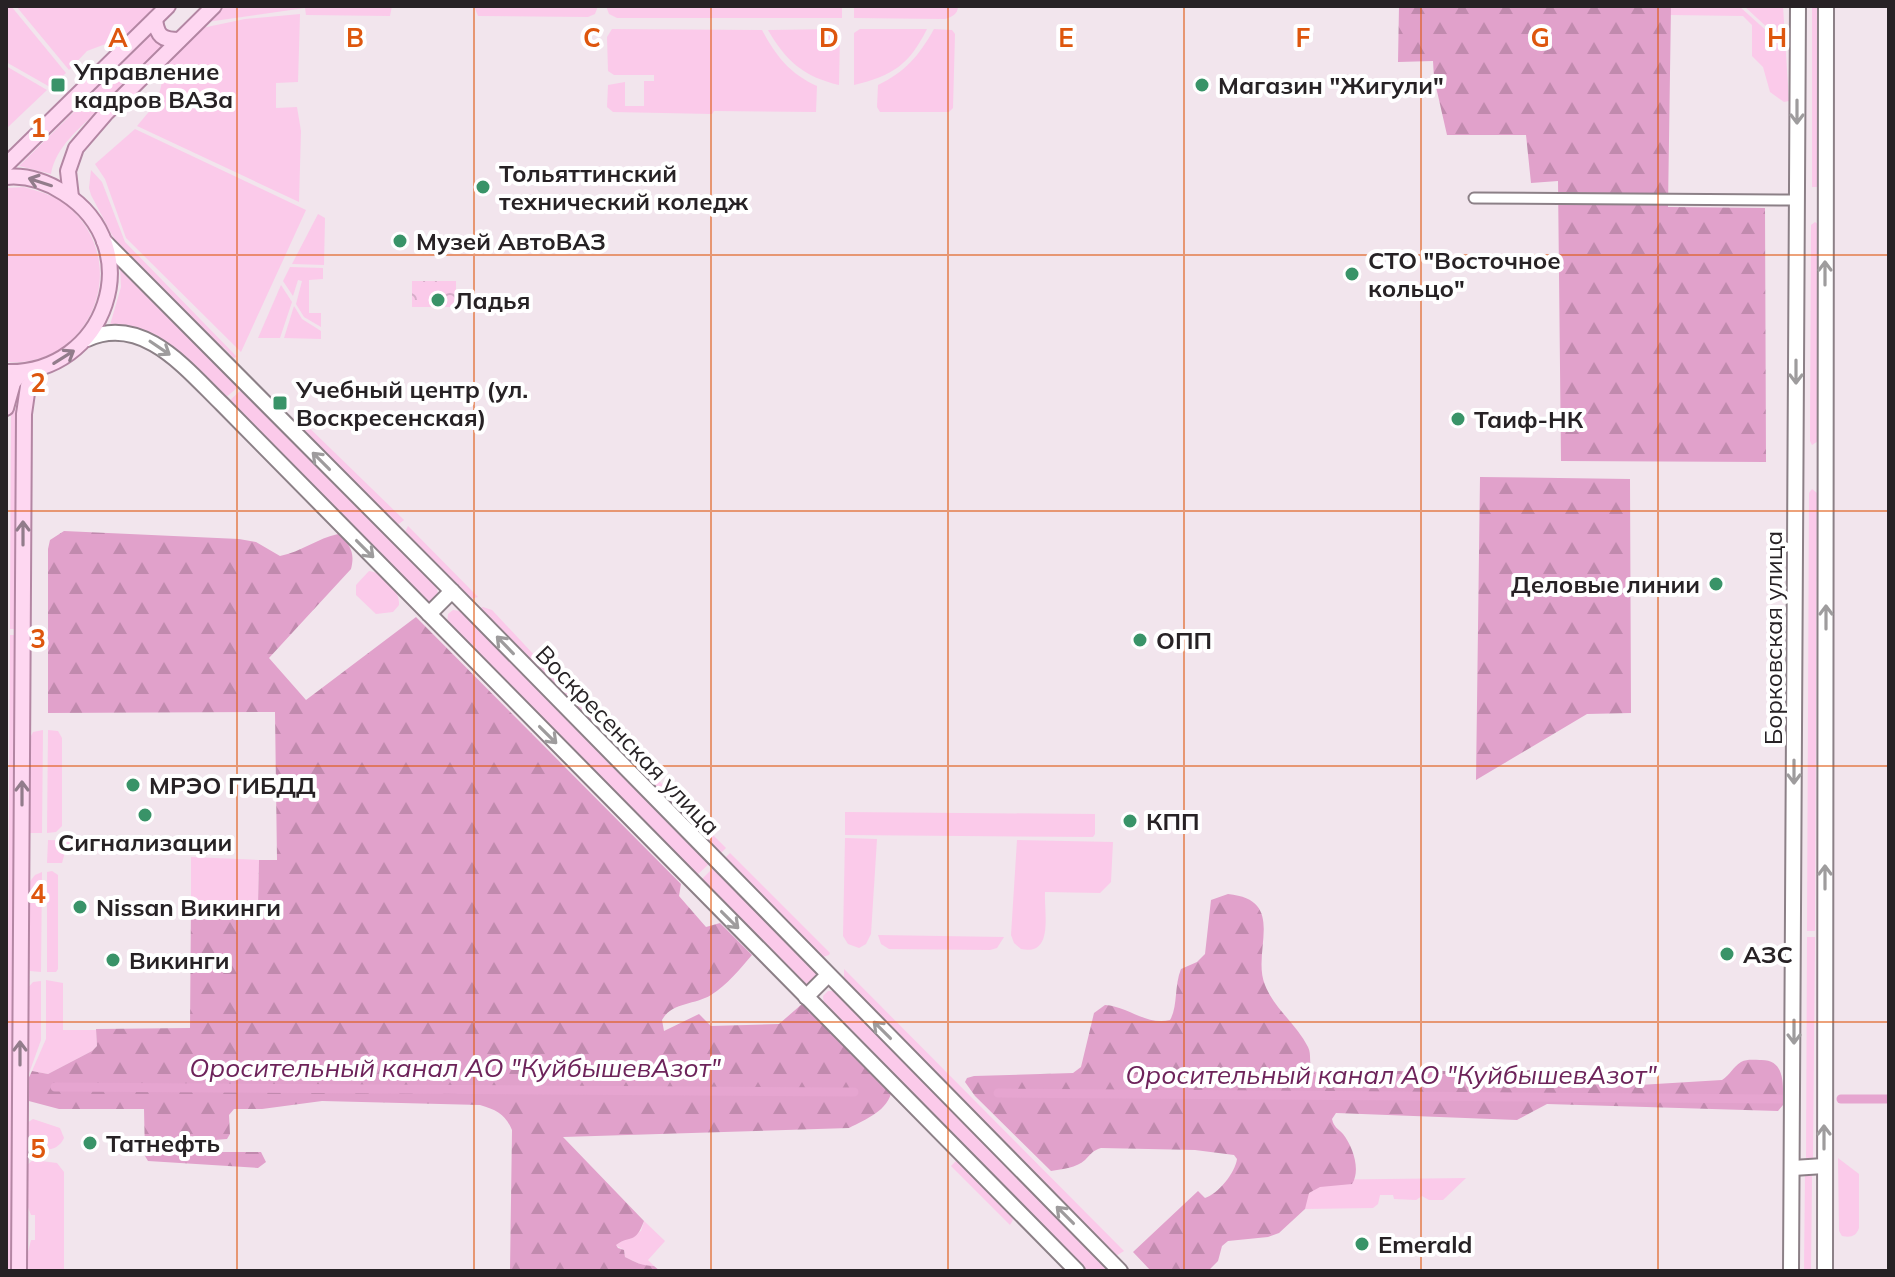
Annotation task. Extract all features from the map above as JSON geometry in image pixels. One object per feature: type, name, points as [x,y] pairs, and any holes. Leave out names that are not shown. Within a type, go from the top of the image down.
[{"type":"main road","points":[[6,165],[168,6]]},
{"type":"main road","points":[[71,197],[68,171],[76,148],[107,112],[214,6]]},
{"type":"main road","points":[[1789,6],[1798,63]]},
{"type":"main road","name":"Борковская улица","points":[[1791,1271],[1798,6]]},
{"type":"main road","points":[[1825,1271],[1826,6]]},
{"type":"main road","points":[[155,19],[162,38],[179,40]]},
{"type":"main road","points":[[6,177],[44,182],[71,197],[90,218],[104,241],[109,262],[109,289],[100,318],[87,339]]},
{"type":"main road","name":"Воскресенская улица","points":[[104,241],[1120,1271]]},
{"type":"main road","points":[[6,408],[13,372],[38,370],[63,359],[96,335],[126,333],[147,339],[170,355],[222,404],[1077,1271]]},
{"type":"main road","points":[[19,1271],[24,414],[28,386],[38,370]]},
{"type":"main road","points":[[1795,460],[1825,459]]},
{"type":"main road","points":[[429,614],[452,591]]},
{"type":"main road","points":[[806,997],[828,975]]},
{"type":"main road","points":[[1793,1168],[1824,1166]]},
{"type":"street","points":[[1474,198],[1796,200]]},
{"type":"green space","points":[[6,6],[11,6],[66,73],[50,87],[6,62]]},
{"type":"green space","points":[[16,6],[161,6],[132,34],[87,51],[69,70]]},
{"type":"green space","points":[[224,6],[392,6],[390,16],[306,15],[305,8],[207,22]]},
{"type":"green space","points":[[474,6],[598,6],[595,14],[588,17],[478,16]]},
{"type":"green space","points":[[606,6],[842,6],[842,18],[617,18],[609,14]]},
{"type":"green space","points":[[854,6],[958,6],[954,15],[945,19],[854,18]]},
{"type":"green space","points":[[1399,6],[1671,6],[1668,207],[1765,208],[1766,462],[1561,461],[1558,181],[1531,183],[1526,135],[1447,135],[1433,61],[1398,62]]},
{"type":"green space","points":[[1671,6],[1739,6],[1769,33],[1771,31],[1744,6],[1783,6],[1789,101],[1784,102],[1770,92],[1763,67],[1752,56],[1752,25],[1743,16],[1670,15]]},
{"type":"green space","points":[[1812,6],[1820,6],[1820,187],[1812,187]]},
{"type":"green space","points":[[300,14],[298,82],[276,83],[276,108],[297,107],[301,131],[299,202],[137,126],[152,108],[150,103],[160,91],[166,64],[202,28],[245,19]]},
{"type":"green space","points":[[612,29],[762,30],[785,63],[817,86],[816,112],[613,112],[607,107],[608,85],[625,82],[625,106],[644,106],[644,81],[654,81],[654,75],[614,75],[608,71],[607,37]]},
{"type":"green space","points":[[833,29],[840,34],[839,85],[797,66],[768,30]]},
{"type":"green space","points":[[860,29],[927,29],[913,52],[898,67],[879,78],[854,85],[854,33]]},
{"type":"green space","points":[[934,29],[952,30],[955,34],[953,108],[949,112],[880,112],[877,107],[878,85],[910,62]]},
{"type":"green space","points":[[154,32],[156,40],[165,44],[104,105],[92,93]]},
{"type":"green space","points":[[6,66],[47,90],[7,128],[6,128]]},
{"type":"green space","points":[[88,98],[100,109],[63,146],[51,174],[19,166]]},
{"type":"green space","points":[[135,129],[306,210],[241,352],[126,238],[105,179],[95,164]]},
{"type":"green space","points":[[91,170],[102,182],[125,242],[237,357],[233,358],[224,348],[207,340],[122,254],[91,195]]},
{"type":"green space","points":[[24,187],[57,199],[73,211],[90,234],[99,260],[99,286],[92,310],[79,332],[60,349],[35,360],[6,362],[6,188]]},
{"type":"green space","points":[[318,214],[325,218],[324,265],[292,264]]},
{"type":"green space","points":[[1815,222],[1819,225],[1818,441],[1812,445],[1811,225]]},
{"type":"green space","points":[[290,267],[323,268],[323,279],[309,280],[309,313],[321,313],[321,327],[304,317],[296,304],[302,281],[298,280],[293,296],[283,281]]},
{"type":"green space","points":[[120,268],[238,387],[224,399],[159,341],[128,327],[110,325],[121,287]]},
{"type":"green space","points":[[412,281],[456,281],[456,307],[412,307]]},
{"type":"green space","points":[[281,285],[292,302],[280,338],[258,338]]},
{"type":"green space","points":[[294,306],[302,319],[321,331],[321,339],[284,338]]},
{"type":"green space","points":[[241,390],[436,586],[438,593],[435,599],[427,602],[227,403]]},
{"type":"green space","points":[[14,408],[17,412],[15,629],[10,629],[11,412]]},
{"type":"green space","points":[[295,414],[404,520],[396,526],[292,421]]},
{"type":"green space","points":[[1480,477],[1630,479],[1631,713],[1587,714],[1476,780]]},
{"type":"green space","points":[[1812,489],[1817,493],[1815,931],[1807,931],[1809,493]]},
{"type":"green space","points":[[408,526],[478,597],[469,599],[403,536]]},
{"type":"green space","points":[[64,531],[239,539],[256,542],[280,556],[338,534],[351,550],[351,569],[269,658],[306,700],[416,617],[681,884],[679,896],[706,927],[720,923],[752,955],[717,991],[666,1014],[662,1020],[664,1031],[699,1014],[711,1026],[779,1024],[802,1004],[892,1090],[886,1104],[875,1114],[849,1128],[563,1137],[644,1221],[635,1236],[616,1245],[618,1248],[624,1250],[625,1257],[654,1266],[660,1271],[510,1271],[512,1130],[503,1116],[486,1107],[322,1101],[262,1109],[234,1109],[229,1115],[230,1134],[227,1139],[189,1142],[185,1145],[188,1152],[261,1152],[266,1162],[258,1168],[148,1161],[145,1156],[144,1109],[59,1109],[25,1100],[26,1084],[32,1071],[48,1074],[92,1051],[97,1046],[96,1029],[190,1028],[191,902],[258,904],[259,860],[277,860],[275,712],[48,713],[48,549],[50,540]]},
{"type":"green space","points":[[369,571],[380,575],[394,588],[399,605],[393,612],[376,614],[356,595],[356,585]]},
{"type":"green space","points":[[478,609],[492,610],[595,720],[593,722],[580,716]]},
{"type":"green space","points":[[453,610],[460,611],[710,863],[696,876],[447,624],[448,614]]},
{"type":"green space","points":[[10,635],[16,635],[12,1271],[6,1271]]},
{"type":"green space","points":[[43,730],[42,833],[28,833],[29,740],[33,732]]},
{"type":"green space","points":[[48,730],[58,731],[62,738],[62,826],[56,832],[47,833]]},
{"type":"green space","points":[[626,748],[726,848],[718,856],[628,765]]},
{"type":"green space","points":[[845,812],[1095,814],[1095,834],[1093,837],[845,835]]},
{"type":"green space","points":[[845,838],[877,839],[871,934],[866,944],[859,948],[848,944],[843,936]]},
{"type":"green space","points":[[48,840],[174,841],[174,849],[191,848],[191,853],[65,852],[62,863],[47,863]]},
{"type":"green space","points":[[1017,840],[1113,842],[1111,882],[1100,893],[1045,892],[1043,940],[1031,949],[1021,949],[1011,935]]},
{"type":"green space","points":[[730,853],[829,955],[820,958],[722,861]]},
{"type":"green space","points":[[191,857],[259,860],[258,904],[191,902]]},
{"type":"green space","points":[[714,867],[818,973],[819,978],[810,987],[805,986],[700,881]]},
{"type":"green space","points":[[42,872],[41,972],[30,971],[28,966],[28,884]]},
{"type":"green space","points":[[47,872],[58,875],[58,969],[47,972]]},
{"type":"green space","points":[[1228,894],[1246,898],[1257,906],[1262,916],[1262,972],[1265,985],[1308,1047],[1313,1071],[1323,1074],[1332,1071],[1471,1071],[1511,1087],[1516,1085],[1523,1071],[1530,1070],[1558,1084],[1639,1085],[1722,1080],[1741,1062],[1760,1060],[1775,1064],[1779,1069],[1783,1082],[1783,1105],[1778,1111],[1547,1104],[1517,1120],[1336,1113],[1333,1122],[1347,1139],[1355,1159],[1356,1172],[1352,1184],[1320,1187],[1309,1193],[1305,1209],[1279,1233],[1228,1241],[1222,1246],[1218,1261],[1208,1271],[1151,1271],[1133,1252],[1198,1191],[1205,1198],[1220,1188],[1236,1165],[1234,1155],[1195,1150],[1101,1148],[1078,1165],[1051,1171],[975,1096],[965,1082],[974,1076],[1073,1073],[1081,1067],[1094,1013],[1105,1005],[1153,1020],[1170,1020],[1181,969],[1197,962],[1205,954],[1211,900]]},
{"type":"green space","points":[[878,935],[1004,937],[997,948],[990,950],[889,949],[881,944]]},
{"type":"green space","points":[[1807,937],[1815,937],[1813,1158],[1806,1160]]},
{"type":"green space","points":[[844,969],[1124,1251],[1116,1256],[1110,1255],[844,982]]},
{"type":"green space","points":[[46,980],[63,983],[63,1030],[96,1030],[97,1046],[48,1074],[32,1071],[46,1039]]},
{"type":"green space","points":[[41,981],[41,1040],[27,1079],[27,989],[33,982]]},
{"type":"green space","points":[[828,991],[835,991],[1112,1271],[1086,1271],[824,1006],[823,996]]},
{"type":"green space","points":[[33,1119],[60,1128],[64,1138],[61,1143],[48,1149],[38,1148],[29,1142],[27,1123]]},
{"type":"green space","points":[[1838,1158],[1859,1174],[1859,1228],[1851,1236],[1842,1236],[1839,1231]]},
{"type":"green space","points":[[33,1160],[57,1163],[64,1172],[64,1271],[30,1271],[25,1264],[31,1240],[35,1240],[35,1215],[31,1215],[26,1202],[26,1166]]},
{"type":"green space","points":[[960,1160],[1015,1216],[1010,1225],[951,1166]]},
{"type":"green space","points":[[1805,1174],[1812,1176],[1811,1271],[1804,1271]]},
{"type":"green space","points":[[1466,1178],[1443,1200],[1429,1200],[1422,1196],[1416,1200],[1394,1199],[1393,1195],[1380,1195],[1378,1204],[1373,1208],[1305,1209],[1305,1180]]},
{"type":"green space","points":[[644,1221],[665,1241],[648,1260],[654,1266],[644,1266],[625,1257],[624,1250],[615,1245],[641,1231]]},
{"type":"waterway","name":"Оросительный канал АО \"КуйбышевАзот\"","points":[[55,1087],[854,1092]]},
{"type":"waterway","name":"Оросительный канал АО \"КуйбышевАзот\"","points":[[998,1093],[1783,1099]]},
{"type":"waterway","name":"Оросительный канал АО \"КуйбышевАзот\"","points":[[1841,1099],[1889,1099]]},
{"type":"place","name":"Управление кадров ВАЗа","points":[[58,85]]},
{"type":"place","name":"Магазин \"Жигули\"","points":[[1202,85]]},
{"type":"place","name":"Тольяттинский технический коледж","points":[[483,187]]},
{"type":"place","name":"Музей АвтоВАЗ","points":[[400,241]]},
{"type":"place","name":"СТО \"Восточное кольцо\"","points":[[1352,274]]},
{"type":"place","name":"Ладья","points":[[438,300]]},
{"type":"place","name":"Учебный центр (ул. Воскресенская)","points":[[280,403]]},
{"type":"place","name":"Таиф-НК","points":[[1458,419]]},
{"type":"place","name":"Деловые линии","points":[[1716,584]]},
{"type":"place","name":"ОПП","points":[[1140,640]]},
{"type":"place","name":"МРЭО ГИБДД","points":[[133,785]]},
{"type":"place","name":"Сигнализации","points":[[145,815]]},
{"type":"place","name":"КПП","points":[[1130,821]]},
{"type":"place","name":"Nissan Викинги","points":[[80,907]]},
{"type":"place","name":"АЗС","points":[[1727,954]]},
{"type":"place","name":"Викинги","points":[[113,960]]},
{"type":"place","name":"Татнефть","points":[[90,1143]]},
{"type":"place","name":"Emerald","points":[[1362,1244]]}]
